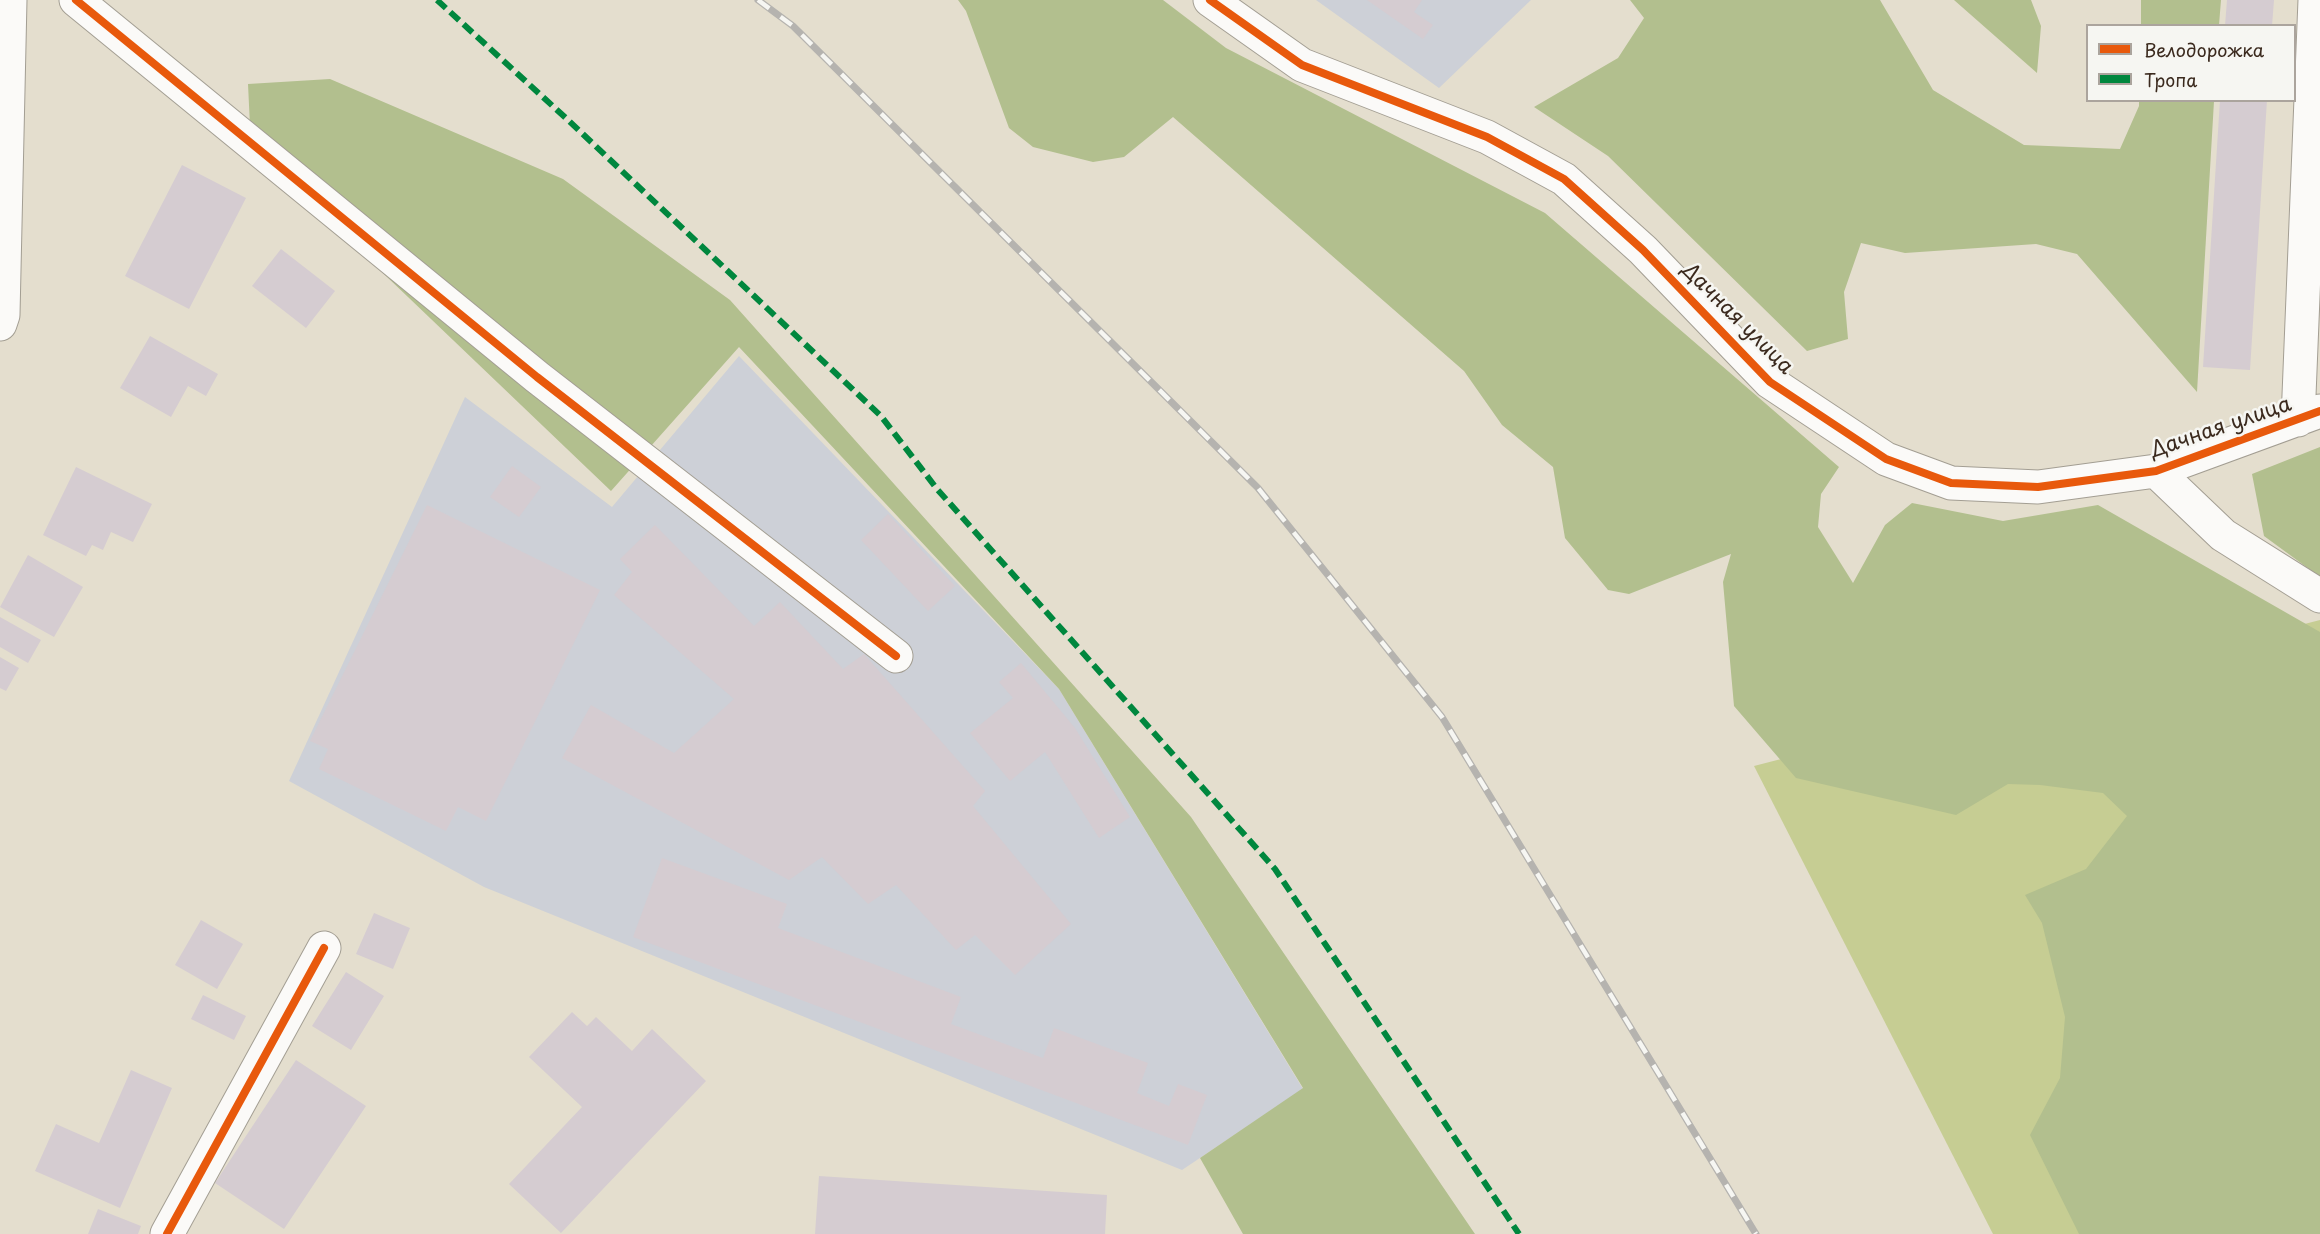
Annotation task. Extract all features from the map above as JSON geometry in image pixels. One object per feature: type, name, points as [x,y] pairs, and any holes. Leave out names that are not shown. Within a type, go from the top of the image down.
[{"type":"street","points":[[0,324],[3,315],[10,0]]},
{"type":"street","points":[[76,0],[537,377],[896,656]]},
{"type":"street","name":"Дачная улица","points":[[1210,0],[1302,65],[1487,137],[1563,179],[1643,250],[1770,382],[1886,459],[1951,483],[2038,487],[2156,471],[2309,416]]},
{"type":"street","points":[[2309,416],[2315,0]]},
{"type":"street","points":[[2156,471],[2223,535],[2320,596]]},
{"type":"street","points":[[167,1234],[324,948]]},
{"type":"shaded area","points":[[1316,0],[1531,0],[1439,88]]},
{"type":"shaded area","points":[[739,356],[1059,689],[1303,1089],[1182,1170],[484,887],[289,781],[465,397],[612,507]]},
{"type":"green space","points":[[958,0],[1163,0],[1226,48],[1545,213],[1839,467],[1821,494],[1818,527],[1853,583],[1885,525],[1912,503],[2003,521],[2098,505],[2320,632],[2320,1234],[2079,1234],[2030,1135],[2060,1078],[2065,1017],[2042,923],[2025,895],[2086,869],[2127,816],[2103,793],[2040,785],[2008,784],[1956,815],[1796,778],[1734,706],[1723,582],[1731,554],[1629,594],[1608,590],[1565,538],[1553,467],[1502,425],[1464,371],[1173,117],[1124,157],[1093,162],[1033,147],[1009,128],[966,11]]},
{"type":"green space","points":[[1630,0],[1880,0],[1933,90],[2024,145],[2120,149],[2139,102],[2214,102],[2197,392],[2077,254],[2036,244],[1905,253],[1861,243],[1844,292],[1848,339],[1807,351],[1608,156],[1534,107],[1618,58],[1644,18]]},
{"type":"green space","points":[[1954,0],[2031,0],[2041,26],[2037,73]]},
{"type":"green space","points":[[2141,0],[2221,0],[2219,24],[2141,24]]},
{"type":"green space","points":[[330,79],[563,179],[730,300],[1191,817],[1475,1234],[1243,1234],[1200,1158],[1303,1088],[1059,689],[739,347],[611,491],[251,147],[248,84]]},
{"type":"green space","points":[[2320,447],[2320,577],[2264,536],[2252,474]]},
{"type":"green space","points":[[2320,620],[2320,1234],[1993,1234],[1754,766]]},
{"type":"building","points":[[1367,0],[1422,0],[1414,12],[1433,25],[1423,39]]},
{"type":"building","points":[[2227,0],[2274,0],[2272,24],[2225,24]]},
{"type":"building","points":[[2220,102],[2267,102],[2250,370],[2203,367]]},
{"type":"building","points":[[182,165],[246,198],[189,309],[125,276]]},
{"type":"building","points":[[281,249],[335,291],[306,328],[252,286]]},
{"type":"building","points":[[150,336],[218,374],[206,396],[188,386],[171,417],[120,388]]},
{"type":"building","points":[[512,466],[541,487],[519,517],[490,497]]},
{"type":"building","points":[[76,467],[152,504],[133,542],[111,532],[103,550],[92,545],[86,556],[43,535]]},
{"type":"building","points":[[427,505],[600,590],[486,821],[458,807],[446,831],[319,769],[328,749],[310,741]]},
{"type":"building","points":[[888,514],[955,586],[928,611],[861,540]]},
{"type":"building","points":[[655,525],[754,626],[780,602],[843,669],[864,654],[985,791],[973,806],[1071,924],[1015,975],[975,935],[956,950],[896,885],[868,904],[822,857],[789,880],[562,758],[591,705],[674,753],[734,699],[614,595],[632,572],[620,559]]},
{"type":"building","points":[[28,555],[83,587],[54,637],[0,607]]},
{"type":"building","points":[[0,617],[41,640],[28,663],[0,647]]},
{"type":"building","points":[[0,657],[19,668],[6,691],[0,688]]},
{"type":"building","points":[[1021,663],[1075,728],[1130,817],[1099,838],[1045,752],[1010,781],[970,733],[1013,698],[999,682]]},
{"type":"building","points":[[662,858],[787,904],[778,928],[961,997],[951,1024],[1043,1058],[1054,1028],[1148,1063],[1137,1093],[1169,1106],[1178,1084],[1207,1095],[1188,1145],[633,937]]},
{"type":"building","points":[[374,913],[410,928],[393,969],[356,954]]},
{"type":"building","points":[[201,920],[243,944],[217,989],[175,965]]},
{"type":"building","points":[[346,972],[384,996],[351,1050],[312,1026]]},
{"type":"building","points":[[203,995],[246,1016],[234,1040],[191,1019]]},
{"type":"building","points":[[572,1012],[587,1026],[596,1017],[632,1051],[652,1029],[706,1081],[561,1233],[509,1184],[582,1107],[529,1057]]},
{"type":"building","points":[[296,1060],[366,1106],[284,1229],[215,1183]]},
{"type":"building","points":[[131,1070],[172,1088],[120,1208],[35,1171],[56,1124],[99,1143]]},
{"type":"building","points":[[819,1176],[1107,1195],[1105,1234],[815,1234]]},
{"type":"building","points":[[98,1209],[141,1226],[138,1234],[88,1234]]},
{"type":"railway","points":[[758,0],[793,26],[1258,488],[1442,717],[1756,1234]]},
{"type":"marked path","points":[[437,0],[568,120],[881,416],[937,489],[1275,869],[1519,1234]]},
{"type":"cycle path","points":[[76,0],[537,377],[896,656]]},
{"type":"cycle path","points":[[1210,0],[1302,65],[1487,137],[1564,179],[1643,250],[1770,382],[1886,459],[1951,483],[2038,487],[2156,471],[2320,411]]},
{"type":"cycle path","points":[[167,1234],[324,948]]}]
